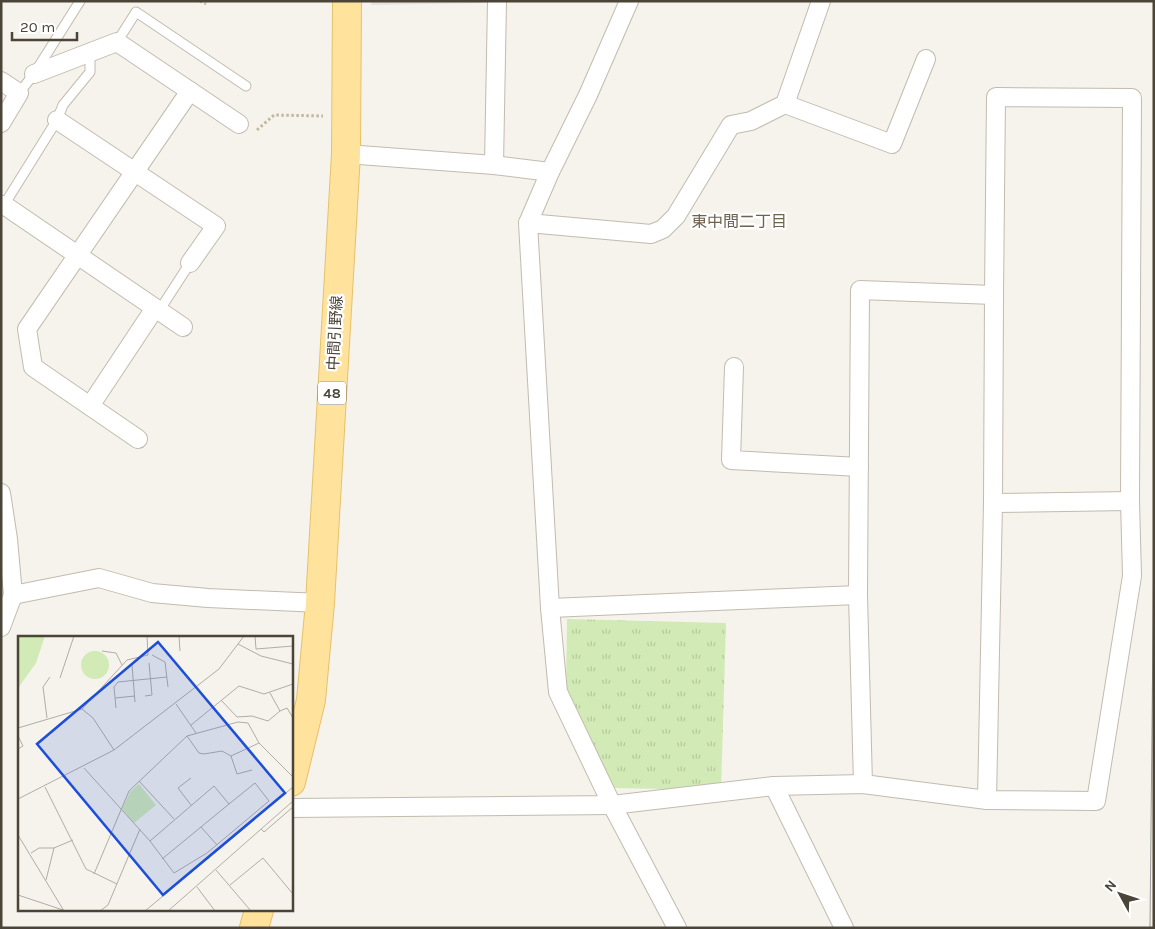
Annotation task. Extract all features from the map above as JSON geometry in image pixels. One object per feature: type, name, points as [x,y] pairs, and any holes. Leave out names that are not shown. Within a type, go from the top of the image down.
[{"type":"main road","name":"中間引野線","points":[[292,778],[311,700],[320,603],[346,154],[347,1]]},
{"type":"main road","points":[[254,928],[258,912]]},
{"type":"street","points":[[494,165],[497,1]]},
{"type":"street","points":[[629,1],[588,95],[550,172],[528,223],[550,608],[558,692],[612,805],[677,928]]},
{"type":"street","points":[[528,223],[651,234],[663,228],[676,216],[732,125],[751,121],[785,104],[821,1]]},
{"type":"street","points":[[34,74],[117,42],[239,124]]},
{"type":"street","points":[[785,104],[892,144],[926,59]]},
{"type":"street","points":[[1,81],[19,93],[1,123]]},
{"type":"street","points":[[138,438],[33,367],[27,329],[190,91]]},
{"type":"street","points":[[292,808],[612,805],[774,786],[863,784],[987,800],[1096,801],[1132,576],[1130,501],[1132,98],[996,97],[993,503],[987,800]]},
{"type":"street","points":[[57,120],[216,226],[190,263]]},
{"type":"street","points":[[346,154],[494,165],[550,172]]},
{"type":"street","points":[[4,205],[183,328]]},
{"type":"street","points":[[863,784],[858,595],[860,290],[994,295]]},
{"type":"street","points":[[90,406],[157,310]]},
{"type":"street","points":[[734,367],[731,460],[859,466]]},
{"type":"street","points":[[1,493],[8,539],[13,595],[1,627]]},
{"type":"street","points":[[993,503],[1130,501]]},
{"type":"street","points":[[13,595],[99,578],[152,593],[208,598],[320,603]]},
{"type":"street","points":[[550,608],[858,595]]},
{"type":"street","points":[[774,786],[844,928]]},
{"type":"lane","points":[[19,93],[34,74],[80,1]]},
{"type":"lane","points":[[117,42],[136,12],[246,86]]},
{"type":"lane","points":[[4,205],[57,120],[64,105],[90,72],[90,52]]},
{"type":"lane","points":[[157,310],[190,263]]},
{"type":"path","points":[[200,1],[206,4]]},
{"type":"path","points":[[239,124],[258,130],[274,116],[329,116]]},
{"type":"green space","points":[[567,619],[726,623],[721,790],[614,788],[566,693]]},
{"type":"shaded area","points":[[372,1],[483,1],[483,3],[371,5]]},
{"type":"tram line","points":[[1150,928],[1154,527]]},
{"type":"district","name":"東中間二丁目","points":[[739,221]]}]
